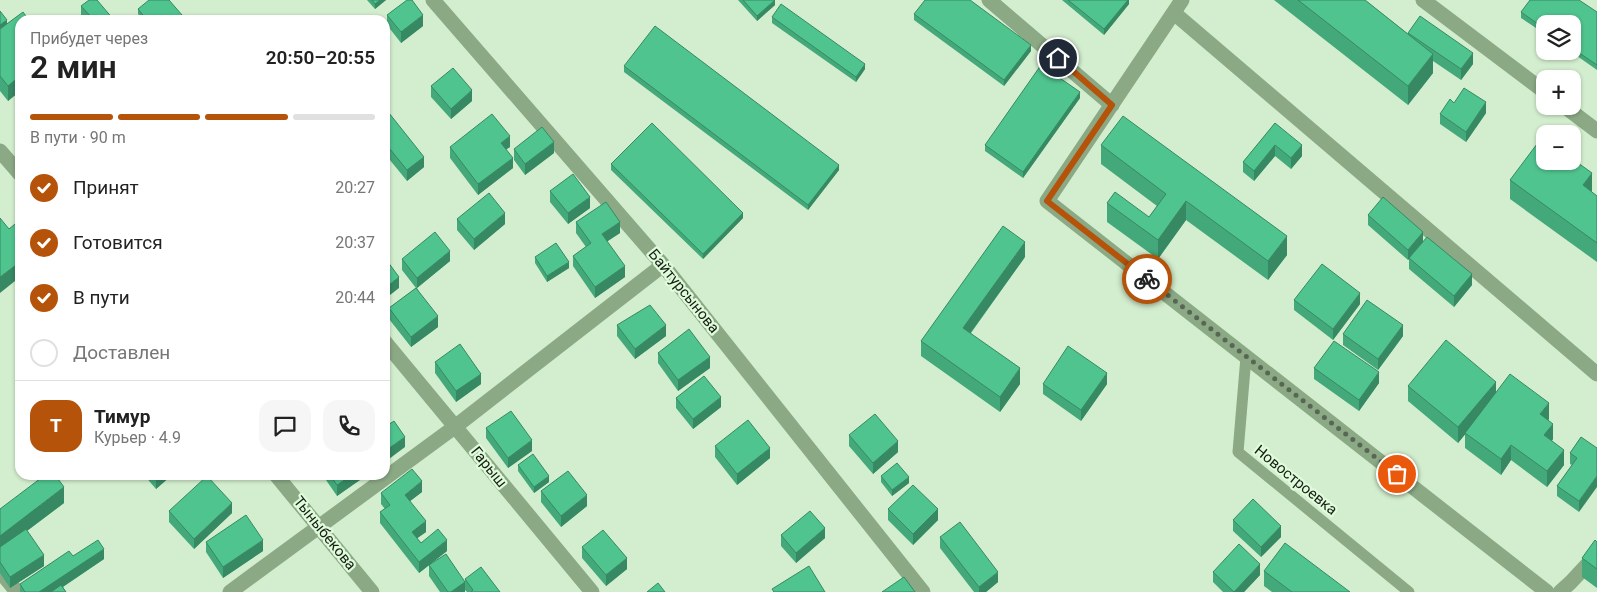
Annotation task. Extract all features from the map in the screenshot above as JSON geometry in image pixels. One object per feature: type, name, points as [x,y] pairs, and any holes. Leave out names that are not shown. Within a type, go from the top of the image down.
[{"type":"street","name":"Байтурсынова","points":[[433,0],[663,264],[923,592]]},
{"type":"street","points":[[989,0],[1112,105]]},
{"type":"street","points":[[1423,0],[1536,85]]},
{"type":"street","points":[[1547,592],[1047,201],[1178,6],[1597,374]]},
{"type":"street","points":[[1576,115],[1597,131]]},
{"type":"street","points":[[0,151],[15,168]]},
{"type":"street","points":[[390,475],[456,426],[663,264]]},
{"type":"street","name":"Гарыш","points":[[390,348],[592,592]]},
{"type":"street","name":"Тыныбекова","points":[[280,480],[372,592]]},
{"type":"street","points":[[230,592],[383,480]]},
{"type":"street","points":[[1560,592],[1572,582],[1597,554]]},
{"type":"street","points":[[0,571],[17,592]]},
{"type":"lane","name":"Новостроевка","points":[[1246,357],[1238,452],[1409,592]]},
{"type":"building","points":[[89,0],[97,0],[110,15],[89,15],[81,6]]},
{"type":"building","points":[[149,0],[169,0],[182,15],[143,15],[138,9]]},
{"type":"building","points":[[372,0],[380,0],[375,4]]},
{"type":"building","points":[[407,0],[412,0],[423,15],[401,32],[390,19],[390,15],[387,15]]},
{"type":"building","points":[[743,0],[775,0],[757,16]]},
{"type":"building","points":[[925,0],[970,0],[1031,45],[1004,80],[914,14]]},
{"type":"building","points":[[1068,0],[1128,0],[1104,29]]},
{"type":"building","points":[[1298,0],[1365,0],[1433,54],[1408,86]]},
{"type":"building","points":[[1530,0],[1579,0],[1597,12],[1597,65],[1581,54],[1581,15],[1536,15],[1536,23],[1521,12]]},
{"type":"building","points":[[781,4],[865,64],[856,77],[772,17]]},
{"type":"building","points":[[0,11],[7,20],[0,25]]},
{"type":"building","points":[[1420,16],[1473,53],[1461,69],[1408,33]]},
{"type":"building","points":[[15,18],[15,80],[8,86],[0,76],[0,29]]},
{"type":"building","points":[[655,26],[839,165],[808,205],[624,66]]},
{"type":"building","points":[[1041,65],[1080,92],[1023,172],[985,145]]},
{"type":"building","points":[[453,68],[472,90],[451,109],[431,86]]},
{"type":"building","points":[[1464,88],[1486,102],[1466,132],[1440,114],[1450,99],[1454,103]]},
{"type":"building","points":[[390,114],[424,157],[407,170],[390,149]]},
{"type":"building","points":[[492,114],[510,136],[501,143],[513,158],[478,184],[450,147]]},
{"type":"building","points":[[1123,116],[1287,236],[1268,261],[1186,201],[1158,240],[1107,203],[1115,192],[1149,217],[1166,194],[1101,145]]},
{"type":"building","points":[[652,123],[743,213],[703,254],[611,164]]},
{"type":"building","points":[[1275,123],[1302,145],[1291,158],[1275,145],[1254,171],[1243,162]]},
{"type":"building","points":[[542,127],[554,142],[525,164],[514,149]]},
{"type":"building","points":[[1536,145],[1536,170],[1581,170],[1581,165],[1592,173],[1583,185],[1597,196],[1597,243],[1510,180]]},
{"type":"building","points":[[573,174],[590,197],[568,213],[550,191]]},
{"type":"building","points":[[489,193],[505,213],[474,239],[457,219]]},
{"type":"building","points":[[1383,197],[1423,232],[1408,250],[1368,215]]},
{"type":"building","points":[[606,202],[620,222],[602,234],[625,266],[595,287],[573,256],[591,243],[576,222]]},
{"type":"building","points":[[0,218],[9,229],[15,224],[15,266],[0,277]]},
{"type":"building","points":[[1003,226],[1025,242],[963,328],[1020,368],[1000,397],[921,341]]},
{"type":"building","points":[[435,232],[450,251],[417,278],[402,259]]},
{"type":"building","points":[[1427,237],[1472,274],[1454,296],[1409,258]]},
{"type":"building","points":[[556,243],[569,262],[547,276],[535,257]]},
{"type":"building","points":[[1322,264],[1360,293],[1333,329],[1294,300]]},
{"type":"building","points":[[390,265],[399,277],[390,284]]},
{"type":"building","points":[[416,288],[438,316],[411,337],[390,307]]},
{"type":"building","points":[[1367,300],[1403,325],[1378,359],[1343,334]]},
{"type":"building","points":[[650,305],[666,325],[635,349],[617,325]]},
{"type":"building","points":[[689,329],[710,357],[678,380],[658,353]]},
{"type":"building","points":[[1446,340],[1496,382],[1458,427],[1408,386]]},
{"type":"building","points":[[1334,341],[1379,372],[1359,400],[1314,368]]},
{"type":"building","points":[[460,344],[481,374],[456,391],[435,362]]},
{"type":"building","points":[[1068,346],[1107,373],[1081,410],[1043,384]]},
{"type":"building","points":[[1510,374],[1549,403],[1540,414],[1553,424],[1544,435],[1564,450],[1547,471],[1511,445],[1501,459],[1465,433]]},
{"type":"building","points":[[704,376],[721,397],[693,419],[676,398]]},
{"type":"building","points":[[511,411],[532,440],[508,458],[486,428]]},
{"type":"building","points":[[875,414],[898,441],[873,463],[849,435]]},
{"type":"building","points":[[748,420],[770,448],[737,474],[715,446]]},
{"type":"building","points":[[394,421],[405,437],[390,448],[390,424]]},
{"type":"building","points":[[1581,437],[1597,448],[1597,476],[1579,501],[1557,486],[1577,458],[1570,453]]},
{"type":"building","points":[[533,454],[549,476],[534,487],[518,465]]},
{"type":"building","points":[[897,463],[909,477],[892,490],[881,476]]},
{"type":"building","points":[[412,469],[422,481],[405,495],[426,521],[412,532],[421,543],[438,529],[447,540],[419,562],[380,512],[390,505],[381,493]]},
{"type":"building","points":[[568,471],[587,495],[561,516],[541,491]]},
{"type":"building","points":[[38,480],[59,480],[64,487],[0,536],[0,509]]},
{"type":"building","points":[[203,480],[211,480],[232,503],[194,539],[169,511]]},
{"type":"building","points":[[334,480],[344,480],[337,485]]},
{"type":"building","points":[[913,485],[938,509],[913,534],[888,509]]},
{"type":"building","points":[[1253,499],[1281,526],[1261,547],[1233,520]]},
{"type":"building","points":[[810,511],[825,528],[796,553],[781,535]]},
{"type":"building","points":[[246,515],[263,540],[223,567],[206,542]]},
{"type":"building","points":[[960,522],[998,572],[979,587],[940,537]]},
{"type":"building","points":[[26,529],[44,555],[10,577],[0,562],[0,547]]},
{"type":"building","points":[[603,530],[627,558],[606,575],[582,547]]},
{"type":"building","points":[[98,540],[104,549],[39,592],[25,592],[20,584],[69,551],[73,556]]},
{"type":"building","points":[[1595,540],[1597,542],[1597,569],[1582,558]]},
{"type":"building","points":[[1285,543],[1350,592],[1292,592],[1264,571]]},
{"type":"building","points":[[1239,544],[1260,564],[1234,592],[1213,572]]},
{"type":"building","points":[[446,554],[465,582],[451,592],[448,592],[429,565]]},
{"type":"building","points":[[809,566],[825,592],[774,592],[772,589]]},
{"type":"building","points":[[481,567],[500,592],[471,592],[473,590],[465,579]]},
{"type":"building","points":[[904,577],[915,592],[882,592]]},
{"type":"building","points":[[658,583],[665,592],[647,592]]},
{"type":"building","points":[[61,585],[66,592],[51,592]]},
{"type":"way so far","points":[[1147,279],[1397,474]]},
{"type":"route","points":[[1058,58],[1112,105],[1047,201],[1147,279]]}]
